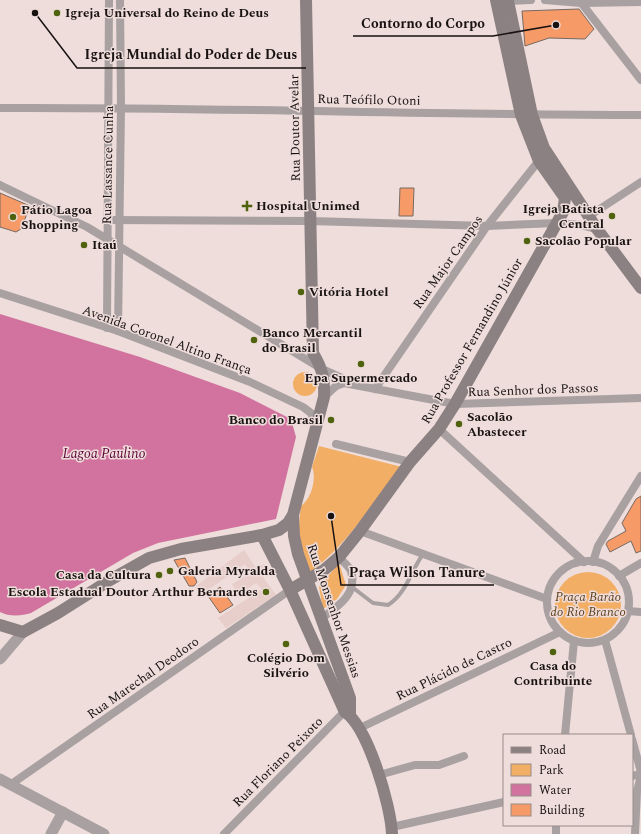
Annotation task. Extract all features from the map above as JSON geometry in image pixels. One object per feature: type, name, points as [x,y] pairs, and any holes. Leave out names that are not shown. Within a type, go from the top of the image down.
[{"type":"main road","name":"Rua Doutor Avelar","points":[[306,0],[310,111],[310,221],[313,352],[323,369]]},
{"type":"main road","points":[[502,0],[526,115],[543,157],[589,216],[641,288]]},
{"type":"main road","name":"Rua Professor Fernandino Júnior","points":[[290,590],[308,580],[339,557],[360,531],[410,462],[439,429],[455,404],[563,212],[565,198],[543,157]]},
{"type":"main road","points":[[0,625],[23,632],[58,613],[110,580],[149,558],[181,549],[262,535],[279,530],[288,523],[293,515],[324,397],[323,369]]},
{"type":"main road","name":"Rua Monsenhor Messias","points":[[293,515],[294,536],[298,554],[350,698],[348,711]]},
{"type":"main road","name":"Rua Monsenhor Messias","points":[[262,535],[348,711],[360,728],[379,775],[392,830]]},
{"type":"street","name":"Rua Lassance Cunha","points":[[107,328],[109,0]]},
{"type":"street","name":"Rua Lassance Cunha","points":[[118,331],[118,219],[121,107],[120,0]]},
{"type":"street","points":[[502,0],[531,0]]},
{"type":"street","points":[[546,0],[641,2]]},
{"type":"street","points":[[580,1],[641,80]]},
{"type":"street","name":"Rua Teófilo Otoni","points":[[0,108],[121,107],[526,115],[641,115]]},
{"type":"street","name":"Rua Major Campos","points":[[375,389],[487,226],[543,157]]},
{"type":"street","points":[[589,216],[641,182]]},
{"type":"street","name":"Rua Senhor dos Passos","points":[[0,185],[87,227],[297,354],[323,369],[355,384]]},
{"type":"street","points":[[108,220],[310,221],[487,226],[556,223],[582,225],[597,229]]},
{"type":"street","name":"Avenida Coronel Altino França","points":[[0,293],[118,331],[250,382],[311,412],[316,424]]},
{"type":"street","name":"Rua Senhor dos Passos","points":[[324,397],[336,386],[344,383],[455,404],[641,398]]},
{"type":"street","points":[[439,429],[584,562]]},
{"type":"street","points":[[336,444],[410,462]]},
{"type":"street","points":[[593,562],[598,546],[641,476]]},
{"type":"street","points":[[360,531],[547,599]]},
{"type":"street","points":[[322,618],[342,603],[352,587],[351,571],[339,557]]},
{"type":"street","points":[[584,562],[593,562],[603,564],[619,576],[628,592],[628,611],[623,623],[615,633],[605,640],[589,643],[574,641],[560,632],[552,621],[547,599],[553,582],[561,572],[572,565],[584,562]]},
{"type":"street","points":[[619,576],[641,563]]},
{"type":"street","name":"Rua Marechal Deodoro","points":[[10,785],[290,590]]},
{"type":"street","points":[[628,611],[641,612]]},
{"type":"street","points":[[0,659],[9,646],[23,632]]},
{"type":"street","name":"Rua Plácido de Castro","points":[[360,728],[560,632]]},
{"type":"street","points":[[605,640],[631,734]]},
{"type":"street","points":[[565,734],[574,641]]},
{"type":"street","name":"Rua Floriano Peixoto","points":[[224,834],[348,711]]},
{"type":"street","points":[[633,743],[641,774],[636,804],[635,834]]},
{"type":"street","points":[[379,775],[415,765],[439,765],[464,756]]},
{"type":"street","points":[[0,778],[10,785],[104,834]]},
{"type":"street","points":[[392,830],[503,802]]},
{"type":"street","points":[[51,834],[63,812]]},
{"type":"lane","points":[[352,587],[373,603],[388,605],[401,593],[409,576],[423,554]]},
{"type":"shaded area","name":"Escola Estadual Doutor Arthur Bernardes","points":[[244,550],[256,568],[264,564],[268,573],[263,577],[276,595],[226,628],[218,618],[262,589],[256,583],[238,595],[232,584],[251,573],[245,564],[201,595],[195,587]]},
{"type":"green space","points":[[305,372],[310,373],[316,379],[316,389],[310,395],[305,396],[300,395],[294,389],[293,384],[294,379],[300,373]]},
{"type":"green space","points":[[319,446],[402,467],[347,537],[323,562],[309,573],[301,548],[299,533],[300,516],[301,506],[308,499],[312,488],[314,477],[312,467]]},
{"type":"green space","points":[[339,563],[346,585],[337,599],[323,609],[319,587]]},
{"type":"green space","name":"Praça Barão do Rio Branco","points":[[582,572],[594,572],[601,574],[612,581],[619,592],[621,605],[619,618],[612,629],[601,636],[594,638],[582,638],[575,636],[564,629],[557,618],[555,611],[555,599],[557,592],[564,581],[575,574]]},
{"type":"water","name":"Lagoa Paulino","points":[[0,314],[140,357],[240,393],[291,419],[296,437],[276,519],[158,543],[133,553],[31,613],[16,616],[7,615],[0,612]]},
{"type":"building","points":[[579,9],[594,29],[585,39],[549,38],[525,46],[522,11]]},
{"type":"building","points":[[400,188],[414,188],[413,216],[399,216]]},
{"type":"building","name":"Pátio Lagoa Shopping","points":[[0,193],[30,206],[21,229],[16,232],[0,227]]},
{"type":"building","points":[[641,496],[641,551],[636,553],[631,541],[610,552],[606,544],[608,541],[626,531],[622,523],[636,499]]},
{"type":"building","points":[[185,558],[197,582],[194,586],[189,586],[174,560]]},
{"type":"building","points":[[220,587],[233,605],[220,613],[208,596]]},
{"type":"place","name":"Igreja Mundial do Poder de Deus","points":[[35,13]]},
{"type":"place","name":"Igreja Universal do Reino de Deus","points":[[57,13]]},
{"type":"place","name":"Contorno do Corpo","points":[[556,25]]},
{"type":"place","name":"Hospital Unimed","points":[[247,206]]},
{"type":"place","name":"Igreja Batista Central","points":[[612,216]]},
{"type":"place","name":"Pátio Lagoa Shopping","points":[[13,217]]},
{"type":"place","name":"Sacolão Popular","points":[[527,241]]},
{"type":"place","name":"Itaú","points":[[84,245]]},
{"type":"place","name":"Vitória Hotel","points":[[301,292]]},
{"type":"place","name":"Banco Mercantil do Brasil","points":[[254,340]]},
{"type":"place","name":"Epa Supermercado","points":[[361,364]]},
{"type":"place","name":"Banco do Brasil","points":[[331,420]]},
{"type":"place","name":"Sacolão Abastecer","points":[[459,424]]},
{"type":"place","name":"Praça Wilson Tanure","points":[[331,516]]},
{"type":"place","name":"Galeria Myralda","points":[[170,571]]},
{"type":"place","name":"Casa da Cultura","points":[[159,575]]},
{"type":"place","name":"Escola Estadual Doutor Arthur Bernardes","points":[[266,592]]},
{"type":"place","name":"Colégio Dom Silvério","points":[[286,644]]},
{"type":"place","name":"Casa do Contribuinte","points":[[553,652]]}]
